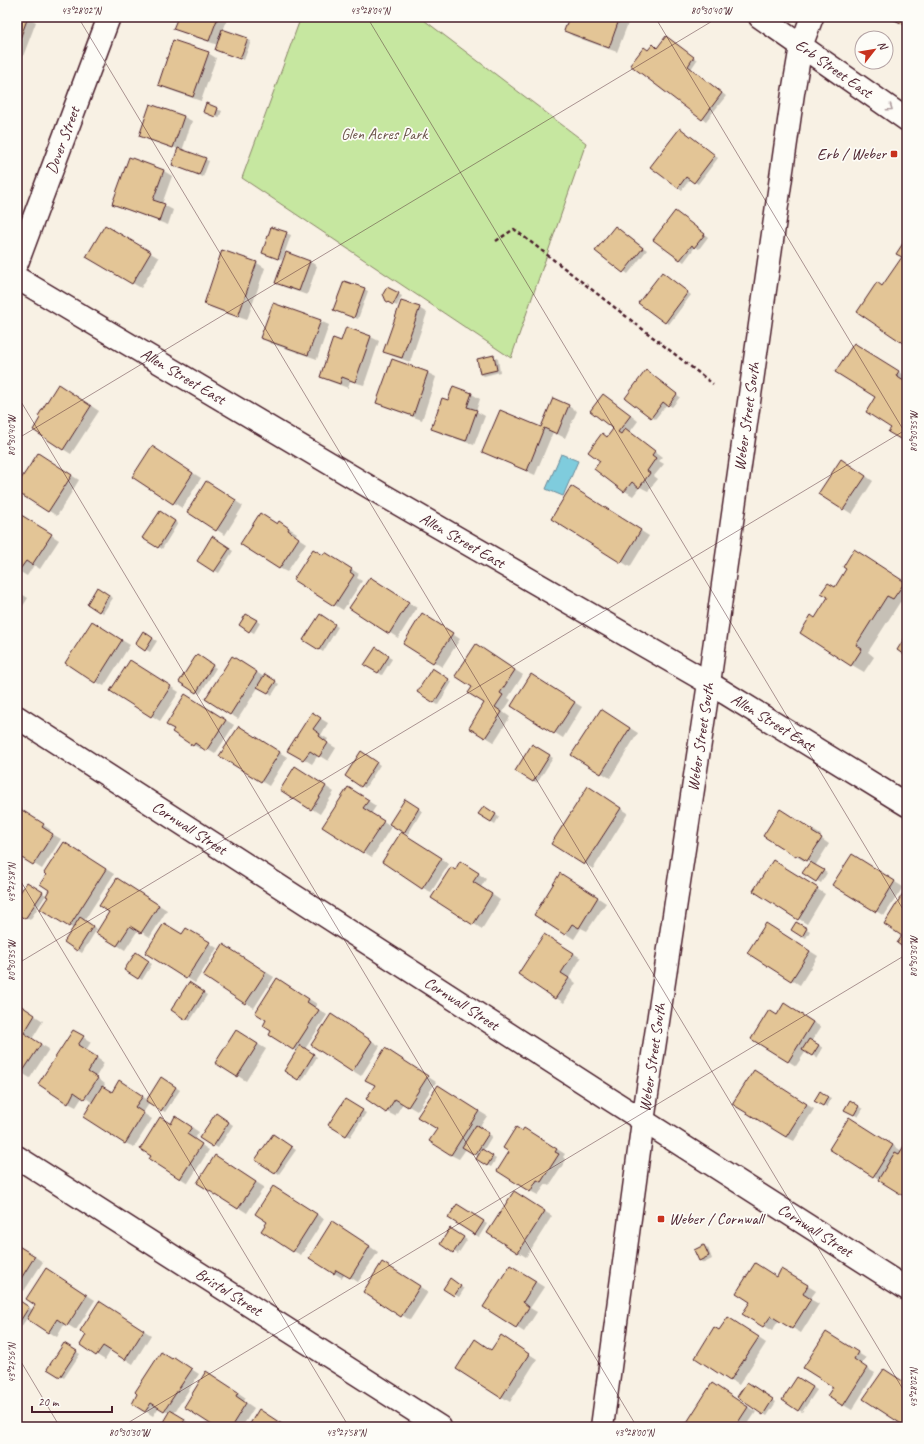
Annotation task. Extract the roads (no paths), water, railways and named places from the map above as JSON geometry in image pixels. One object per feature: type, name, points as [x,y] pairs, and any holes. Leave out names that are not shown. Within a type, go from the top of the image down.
[{"type":"street","name":"Dover Street","points":[[17,263],[109,17]]},
{"type":"street","name":"Erb Street East","points":[[760,17],[907,120]]},
{"type":"street","name":"Weber Street South","points":[[602,1427],[643,1121],[791,109],[801,46],[812,17]]},
{"type":"street","name":"Allen Street East","points":[[17,278],[383,495],[708,683],[907,805]]},
{"type":"street","name":"Cornwall Street","points":[[17,717],[643,1121],[907,1289]]},
{"type":"street","name":"Bristol Street","points":[[17,1157],[440,1427]]},
{"type":"water","points":[[561,454],[578,461],[563,496],[546,489]]},
{"type":"place","name":"Erb / Weber","points":[[894,154]]},
{"type":"place","name":"Weber / Cornwall","points":[[661,1219]]},
{"type":"park label","name":"Glen Acres Park","points":[[384,134]]}]
